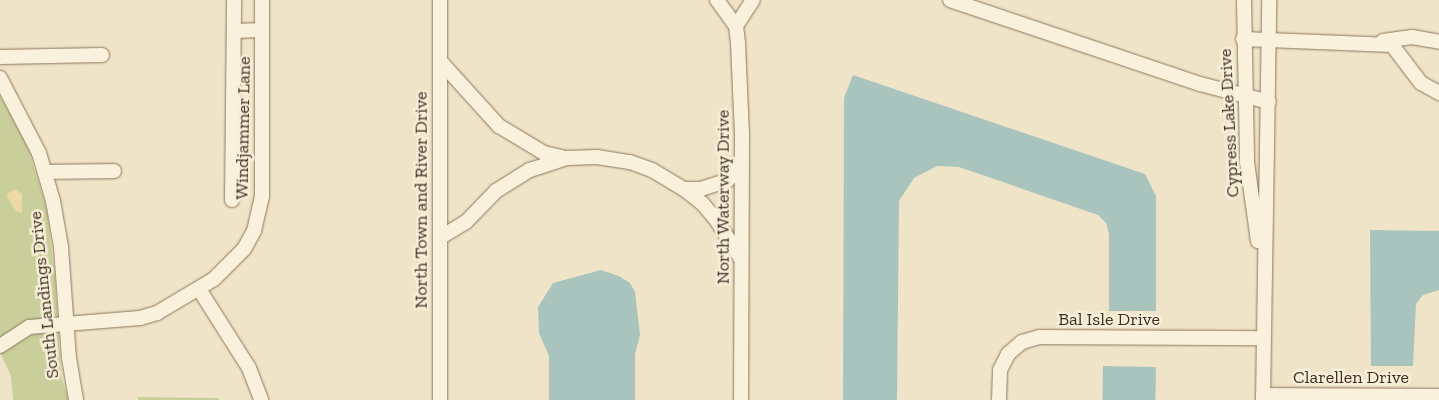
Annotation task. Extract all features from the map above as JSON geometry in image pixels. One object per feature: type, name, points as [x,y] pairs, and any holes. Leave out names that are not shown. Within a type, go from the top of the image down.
[{"type":"street","points":[[232,200],[234,0]]},
{"type":"street","name":"Windjammer Lane","points":[[0,346],[29,326],[140,318],[172,306],[199,289],[230,264],[244,248],[260,214],[262,0]]},
{"type":"street","name":"North Town and River Drive","points":[[440,0],[440,400]]},
{"type":"street","points":[[717,0],[736,26],[754,0]]},
{"type":"street","points":[[950,0],[1244,96],[1269,102]]},
{"type":"street","name":"Cypress Lake Drive","points":[[1244,0],[1244,96],[1247,162],[1262,274]]},
{"type":"street","name":"Cypress Lake Drive","points":[[1263,397],[1262,274],[1269,102],[1268,0]]},
{"type":"street","name":"North Waterway Drive","points":[[736,26],[742,95],[742,400]]},
{"type":"street","points":[[234,31],[262,30]]},
{"type":"street","points":[[1372,42],[1412,37],[1439,42]]},
{"type":"street","points":[[1243,39],[1372,42],[1392,45],[1421,82],[1439,92]]},
{"type":"street","points":[[0,57],[102,55]]},
{"type":"street","points":[[440,60],[499,126],[544,153],[568,158]]},
{"type":"street","name":"South Landings Drive","points":[[0,78],[23,118],[46,172],[62,247],[67,324],[76,400]]},
{"type":"street","points":[[441,237],[466,222],[496,191],[515,178],[548,163],[568,158],[597,157],[630,162],[652,170],[684,189],[712,215],[741,259]]},
{"type":"street","points":[[684,189],[701,189],[728,180],[741,165]]},
{"type":"street","points":[[46,172],[114,171]]},
{"type":"street","points":[[199,289],[249,368],[261,400]]},
{"type":"street","name":"Bal Isle Drive","points":[[999,400],[1000,370],[1008,354],[1022,342],[1039,337],[1263,338]]},
{"type":"street","name":"Clarellen Drive","points":[[1263,397],[1439,396]]},
{"type":"green space","points":[[0,96],[28,148],[47,210],[55,277],[61,376],[69,400],[13,400],[11,376],[0,352]]},
{"type":"green space","points":[[138,397],[219,398],[219,400],[138,400]]},
{"type":"sand","points":[[15,189],[22,194],[22,213],[16,211],[8,199],[7,194]]},
{"type":"water","points":[[853,75],[1145,174],[1156,196],[1156,311],[1109,311],[1109,234],[1106,223],[1098,215],[959,167],[937,166],[914,178],[899,201],[897,400],[843,400],[844,98]]},
{"type":"water","points":[[1370,230],[1439,231],[1439,290],[1423,295],[1416,304],[1413,366],[1371,366]]},
{"type":"water","points":[[601,270],[619,276],[630,283],[635,292],[640,335],[635,354],[635,400],[549,400],[549,356],[539,333],[538,307],[553,283]]},
{"type":"water","points":[[1103,366],[1156,367],[1155,400],[1102,400]]}]
